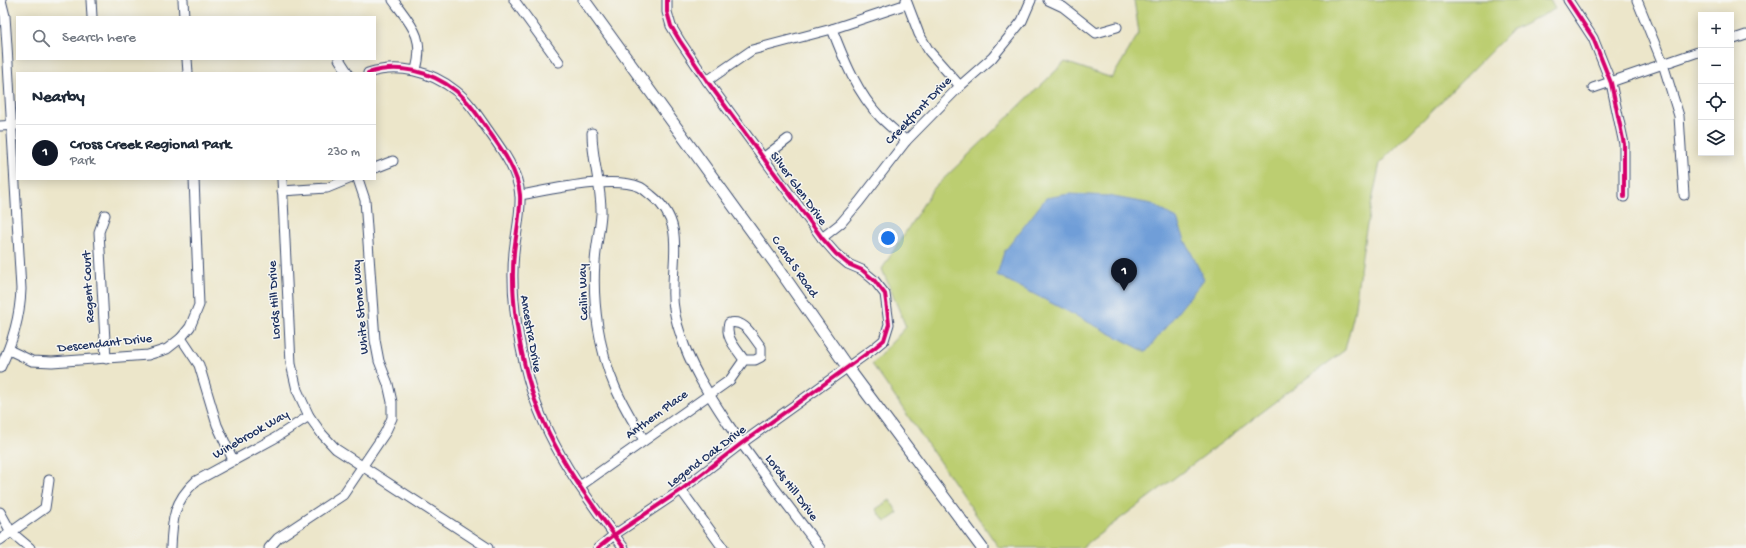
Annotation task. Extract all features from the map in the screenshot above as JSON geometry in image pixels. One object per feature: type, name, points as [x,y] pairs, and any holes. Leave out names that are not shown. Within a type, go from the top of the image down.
[{"type":"main road","name":"C and S Road","points":[[584,0],[774,262],[848,368],[982,548]]},
{"type":"street","points":[[1,0],[12,46],[16,153]]},
{"type":"street","points":[[91,0],[92,16]]},
{"type":"street","points":[[183,0],[184,16]]},
{"type":"street","points":[[393,0],[414,29],[418,41],[420,56],[416,70]]},
{"type":"street","points":[[514,0],[559,62]]},
{"type":"street","name":"Silver Glen Drive","points":[[667,0],[667,12],[671,26],[707,81],[762,158],[822,238],[836,254],[848,264],[862,270],[874,280],[885,294],[889,324],[884,340],[848,368]]},
{"type":"street","name":"Creekfront Drive","points":[[822,238],[841,223],[906,141],[960,86],[992,58],[1022,21],[1031,0]]},
{"type":"street","points":[[1048,0],[1063,7],[1096,33],[1117,27]]},
{"type":"street","points":[[1568,0],[1593,38],[1612,83],[1624,144],[1624,197]]},
{"type":"street","points":[[1637,0],[1663,64],[1680,116],[1684,195]]},
{"type":"street","points":[[707,81],[752,50],[832,29],[907,2],[919,34],[930,51],[960,86]]},
{"type":"street","points":[[832,29],[845,64],[865,98],[881,118],[906,141]]},
{"type":"street","points":[[1734,40],[1745,39]]},
{"type":"street","points":[[1593,88],[1612,83],[1698,52]]},
{"type":"street","points":[[187,60],[188,72]]},
{"type":"street","points":[[340,60],[347,72]]},
{"type":"street","name":"Ancestra Drive","points":[[373,72],[392,68],[416,70],[445,83],[456,91],[469,105],[502,150],[511,166],[520,195],[514,252],[512,291],[519,344],[528,380],[549,435],[580,486],[624,548]]},
{"type":"street","points":[[0,126],[15,126]]},
{"type":"street","name":"Cailin Way","points":[[592,133],[592,149],[599,183],[601,214],[595,263],[598,328],[606,362],[615,386],[644,440]]},
{"type":"street","name":"Silver Glen Drive","points":[[762,158],[788,139]]},
{"type":"street","points":[[376,168],[393,161]]},
{"type":"street","points":[[0,368],[9,350],[18,321],[21,289],[17,180]]},
{"type":"street","name":"Descendant Drive","points":[[9,350],[38,361],[52,362],[106,359],[148,355],[167,349],[181,338],[190,327],[199,305],[194,180]]},
{"type":"street","name":"Lords Hill Drive","points":[[282,180],[291,364],[297,390],[309,416]]},
{"type":"street","points":[[282,191],[327,188],[347,180]]},
{"type":"street","name":"White Stone Way","points":[[269,548],[278,538],[343,495],[385,433],[392,418],[392,402],[388,384],[379,361],[375,340],[365,200],[358,180]]},
{"type":"street","name":"Lords Hill Drive","points":[[520,195],[599,183],[622,183],[640,187],[664,207],[672,221],[675,236],[672,290],[680,336],[694,369],[708,394],[742,444],[820,548]]},
{"type":"street","name":"Regent Court","points":[[105,215],[98,232],[106,359]]},
{"type":"street","points":[[736,322],[742,324],[761,347],[761,357],[755,360],[744,360],[729,338],[727,329],[729,323],[736,322]]},
{"type":"street","points":[[181,338],[199,365],[217,425],[233,460]]},
{"type":"street","name":"Anthem Place","points":[[580,486],[708,394],[730,380],[744,360]]},
{"type":"street","name":"Legend Oak Drive","points":[[598,548],[614,535],[681,490],[848,368]]},
{"type":"street","name":"Winebrook Way","points":[[171,548],[172,521],[178,503],[186,490],[196,481],[275,438],[309,416],[322,434],[336,449],[372,471],[478,545]]},
{"type":"street","points":[[0,540],[45,508],[49,480]]},
{"type":"street","points":[[681,490],[723,548]]},
{"type":"street","points":[[0,512],[11,532],[30,548]]},
{"type":"street","points":[[478,545],[488,548]]},
{"type":"green space","points":[[1134,0],[1550,0],[1555,9],[1511,31],[1380,163],[1365,235],[1354,313],[1345,350],[1081,548],[999,548],[872,364],[906,327],[882,269],[933,189],[1065,62],[1112,78],[1139,33]]},
{"type":"green space","points":[[890,500],[898,513],[885,522],[876,509]]},
{"type":"water","points":[[1069,194],[1108,196],[1152,204],[1177,219],[1185,240],[1204,279],[1146,352],[997,275],[1004,252],[1046,198]]},
{"type":"cycle path","points":[[598,548],[614,535],[681,490],[742,443],[873,349],[884,340],[889,324],[885,294],[874,280],[862,270],[848,264],[836,254],[822,238],[707,81],[680,41],[671,26],[667,12],[667,0]]},
{"type":"cycle path","points":[[1568,0],[1593,38],[1611,83],[1624,144],[1624,197]]},
{"type":"cycle path","points":[[372,72],[379,70],[402,69],[425,74],[446,84],[461,95],[479,116],[509,162],[519,186],[520,195],[513,268],[515,316],[528,378],[535,402],[568,468],[624,548]]},
{"type":"place","name":"Cross Creek Regional Park","points":[[1124,291]]}]
